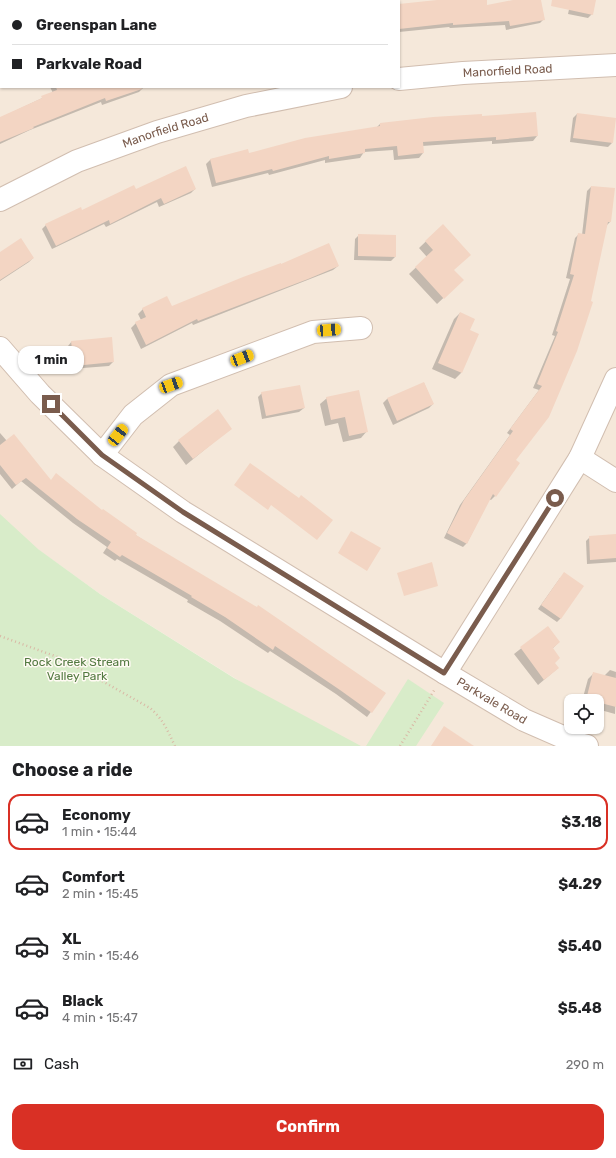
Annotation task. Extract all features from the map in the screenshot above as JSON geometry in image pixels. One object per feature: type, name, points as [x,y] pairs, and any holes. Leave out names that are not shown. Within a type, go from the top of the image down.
[{"type":"street","name":"Manorfield Road","points":[[400,79],[463,73],[616,65]]},
{"type":"street","name":"Manorfield Road","points":[[0,200],[77,161],[157,132],[246,106],[336,88]]},
{"type":"street","points":[[102,455],[134,415],[171,385],[313,332],[361,328]]},
{"type":"street","name":"Parkvale Road","points":[[0,348],[40,394],[102,455],[183,512],[444,673],[524,720],[578,744],[587,746]]},
{"type":"street","points":[[444,673],[580,458],[616,379]]},
{"type":"street","points":[[580,458],[616,481]]},
{"type":"path","points":[[0,636],[63,659],[150,708],[167,726],[175,746]]},
{"type":"path","points":[[400,746],[444,673]]},
{"type":"shaded area","points":[[400,0],[616,0],[616,746],[343,746],[100,594],[0,522],[0,88],[400,88]]},
{"type":"green space","name":"Rock Creek Stream Valley Park","points":[[0,514],[38,549],[100,594],[234,678],[361,746],[0,746]]},
{"type":"green space","points":[[408,679],[444,703],[416,746],[366,746]]},
{"type":"building","points":[[437,0],[487,0],[487,5],[513,0],[541,0],[545,20],[510,26],[509,21],[453,25],[453,23],[400,29],[400,4]]},
{"type":"building","points":[[552,0],[596,0],[593,15],[551,6]]},
{"type":"building","points":[[56,88],[142,89],[106,101],[105,98],[0,142],[0,117],[42,98],[41,96],[57,90]]},
{"type":"building","points":[[536,112],[538,136],[496,140],[496,137],[423,142],[424,153],[398,156],[397,146],[365,149],[365,153],[329,159],[329,156],[273,171],[272,169],[216,183],[210,159],[248,149],[249,153],[305,138],[380,126],[380,123],[433,117],[482,114],[482,116]]},
{"type":"building","points":[[577,113],[616,118],[613,143],[573,138]]},
{"type":"building","points":[[186,166],[196,189],[164,204],[161,198],[110,224],[109,220],[56,246],[45,224],[81,207],[82,210],[134,185],[136,189]]},
{"type":"building","points":[[591,186],[615,188],[611,222],[608,222],[591,301],[593,302],[577,351],[549,417],[516,460],[520,463],[496,497],[493,494],[467,544],[447,533],[464,500],[513,431],[510,429],[542,386],[537,384],[558,332],[556,331],[574,275],[570,274],[578,233],[585,234]]},
{"type":"building","points":[[443,224],[471,255],[454,270],[464,280],[444,299],[415,267],[433,250],[425,241]]},
{"type":"building","points":[[358,234],[396,235],[396,257],[358,256]]},
{"type":"building","points":[[21,238],[34,258],[0,280],[0,252]]},
{"type":"building","points":[[329,243],[339,266],[198,321],[197,319],[146,345],[135,322],[146,317],[142,308],[167,296],[172,306],[243,277],[281,264]]},
{"type":"building","points":[[460,312],[475,319],[470,330],[479,334],[462,373],[438,363]]},
{"type":"building","points":[[112,337],[114,362],[74,366],[71,341]]},
{"type":"building","points":[[424,382],[434,404],[397,421],[387,398]]},
{"type":"building","points":[[300,385],[305,408],[266,416],[261,392]]},
{"type":"building","points":[[359,390],[368,432],[349,436],[345,417],[331,420],[326,397]]},
{"type":"building","points":[[218,409],[232,429],[193,459],[178,440]]},
{"type":"building","points":[[14,434],[51,480],[56,473],[102,510],[103,509],[137,533],[136,535],[257,607],[258,605],[386,693],[372,713],[275,646],[273,650],[225,617],[191,597],[192,596],[122,555],[120,557],[107,548],[111,542],[77,519],[26,478],[16,485],[0,465],[0,445]]},
{"type":"building","points":[[250,463],[299,498],[301,495],[333,520],[317,540],[271,505],[268,510],[234,485]]},
{"type":"building","points":[[351,531],[381,548],[367,571],[338,553]]},
{"type":"building","points":[[616,534],[616,558],[590,560],[589,536]]},
{"type":"building","points":[[432,562],[438,586],[404,596],[397,573]]},
{"type":"building","points":[[564,572],[584,586],[561,619],[541,605]]},
{"type":"building","points":[[548,626],[560,642],[553,648],[560,658],[555,663],[559,668],[544,680],[520,647]]},
{"type":"building","points":[[593,672],[616,678],[616,707],[604,704],[604,694],[588,694]]},
{"type":"building","points":[[444,726],[474,746],[431,746]]},
{"type":"route","points":[[51,404],[102,455],[183,512],[444,673],[555,498]]}]
